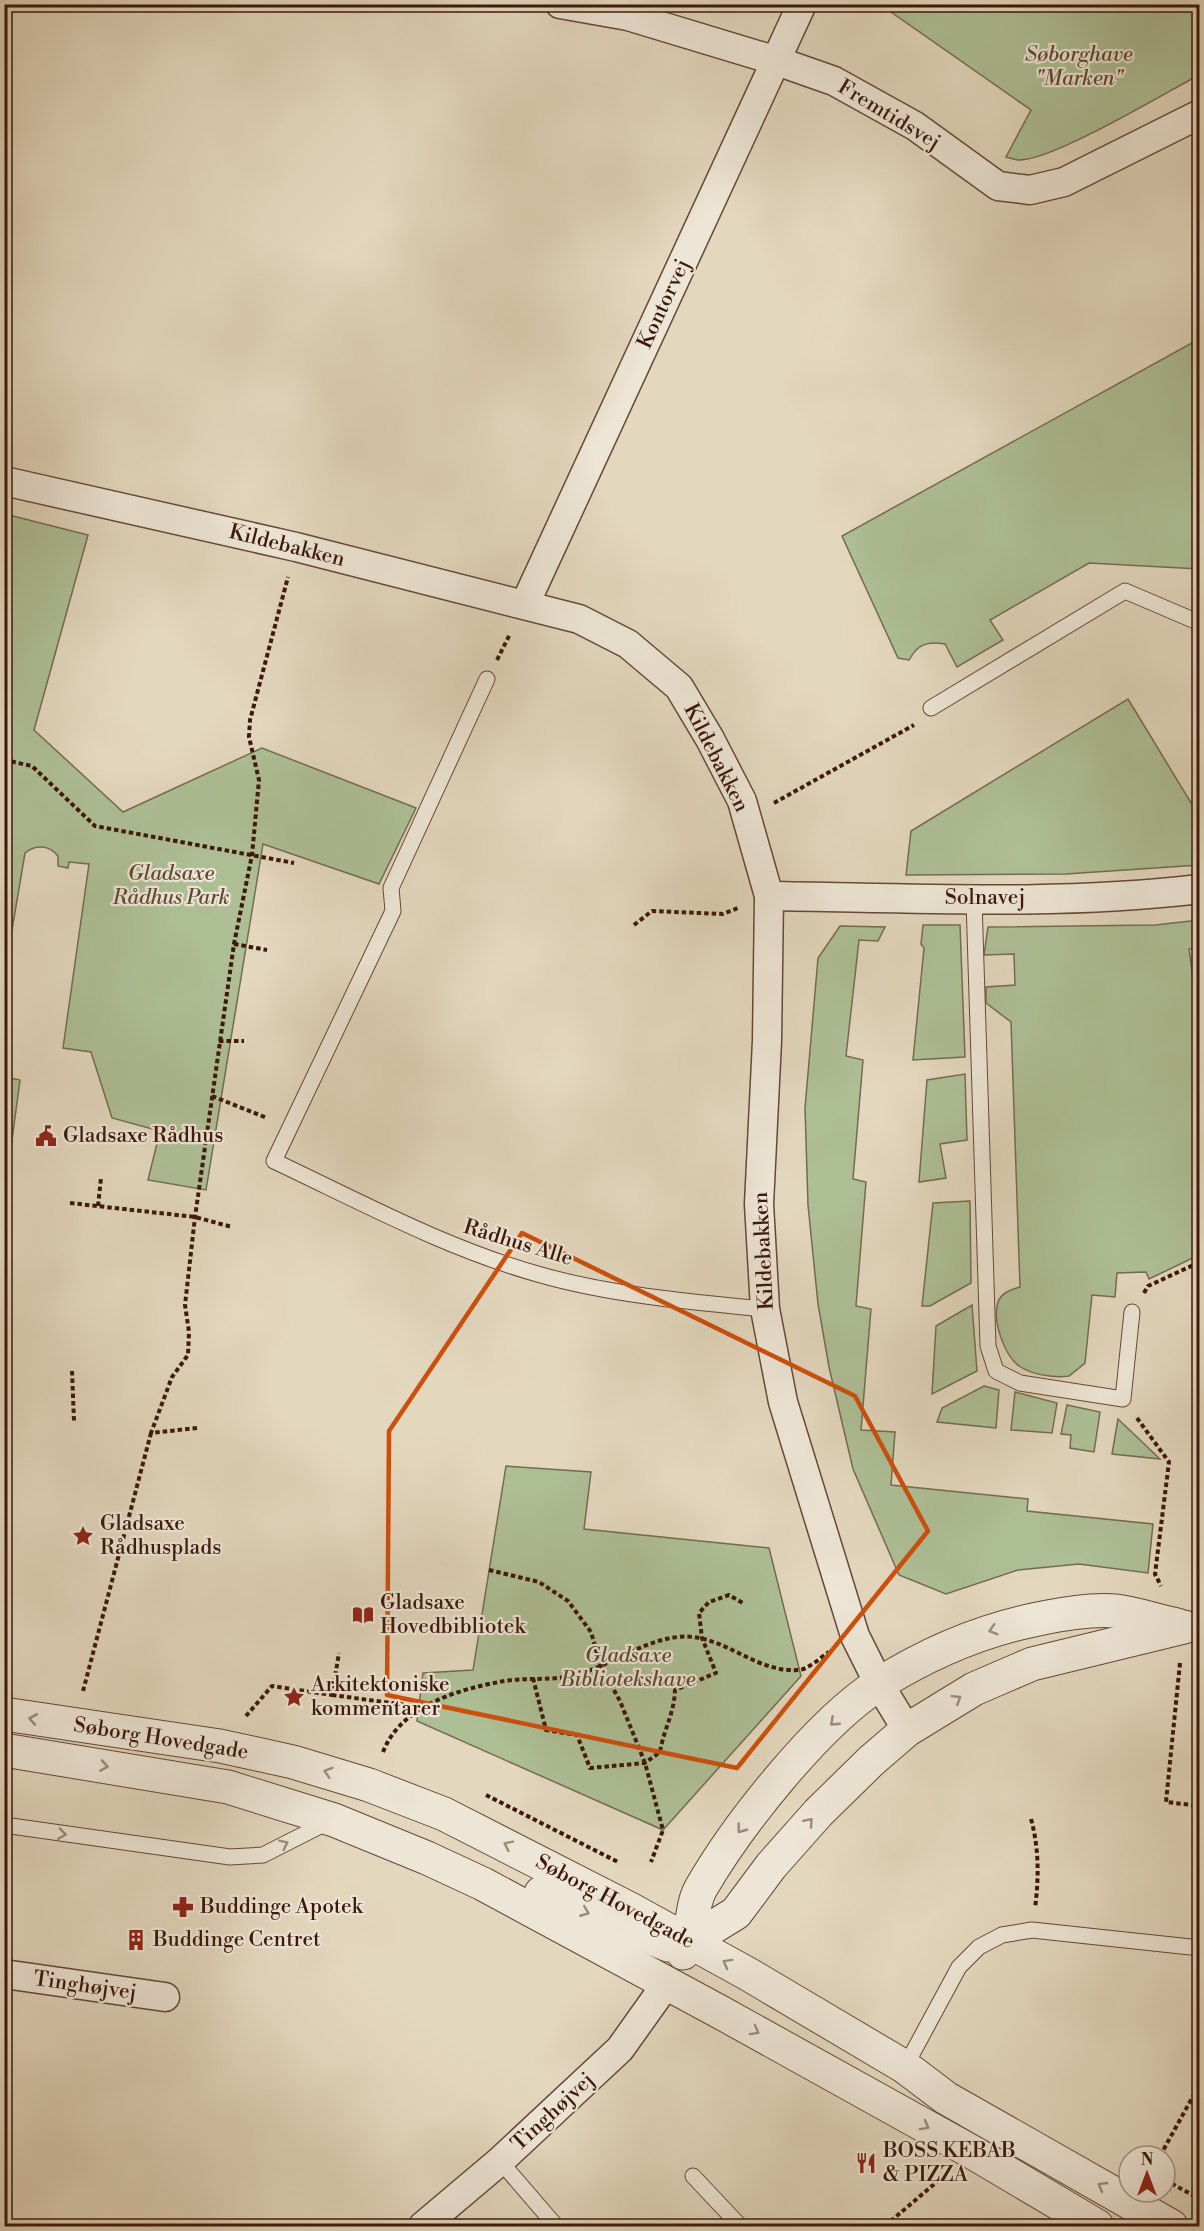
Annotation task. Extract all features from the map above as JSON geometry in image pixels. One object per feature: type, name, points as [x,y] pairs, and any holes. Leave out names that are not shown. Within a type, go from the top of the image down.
[{"type":"street","name":"Fremtidsvej","points":[[560,4],[628,16],[777,61],[834,81],[915,126],[998,186],[1030,190],[1064,182],[1200,114]]},
{"type":"street","name":"Kontorvej","points":[[525,604],[802,4]]},
{"type":"street","name":"Kildebakken","points":[[4,481],[296,547],[579,619],[628,644],[679,687],[710,739],[742,801],[769,896],[767,1041],[759,1204],[765,1309],[783,1402],[855,1636],[879,1684],[908,1730]]},
{"type":"street","name":"Solnavej","points":[[769,896],[974,900],[1145,896],[1200,889]]},
{"type":"street","points":[[667,1983],[689,1942],[699,1891],[716,1863],[791,1767],[835,1720],[879,1684],[983,1633],[1038,1619],[1114,1611],[1192,1628]]},
{"type":"street","points":[[334,1820],[478,1863],[561,1903],[668,1945],[689,1942],[736,1913],[771,1866],[818,1813],[871,1761],[908,1730],[974,1689],[1032,1664],[1192,1628]]},
{"type":"street","name":"Søborg Hovedgade","points":[[4,1714],[220,1746],[293,1762],[369,1785],[444,1814],[513,1848],[689,1942],[905,2067],[946,2098],[1171,2226]]},
{"type":"street","name":"Søborg Hovedgade","points":[[4,1750],[228,1787],[334,1820],[483,1884],[972,2152],[1085,2224]]},
{"type":"street","name":"Tinghøjvej","points":[[4,1974],[165,1997]]},
{"type":"street","points":[[667,1983],[688,1977],[772,2014],[861,2063],[946,2098]]},
{"type":"street","name":"Tinghøjvej","points":[[423,2226],[500,2161],[620,2049],[667,1983]]},
{"type":"lane","points":[[931,708],[1125,591],[1200,623]]},
{"type":"lane","points":[[291,1127],[393,911],[391,888],[487,679]]},
{"type":"lane","points":[[974,900],[988,1346],[996,1371],[1020,1383],[1123,1399],[1132,1312]]},
{"type":"lane","name":"Rådhus Alle","points":[[291,1127],[274,1161],[457,1248],[541,1275],[592,1286],[765,1309]]},
{"type":"lane","points":[[4,1825],[230,1857],[263,1855],[334,1820]]},
{"type":"lane","points":[[905,2067],[959,1967],[979,1947],[1002,1935],[1032,1930],[1200,1948]]},
{"type":"lane","points":[[500,2161],[556,2226]]},
{"type":"lane","points":[[693,2176],[740,2226]]},
{"type":"path","points":[[83,1691],[151,1433],[172,1377],[188,1355],[189,1332],[185,1305],[195,1217],[234,944],[252,855],[259,780],[249,737],[250,720],[296,547]]},
{"type":"path","points":[[487,679],[525,604]]},
{"type":"path","points":[[746,814],[791,795],[904,731],[924,719],[931,708]]},
{"type":"path","points":[[4,759],[32,766],[95,826],[294,863]]},
{"type":"path","points":[[634,925],[652,911],[723,914],[769,896]]},
{"type":"path","points":[[234,944],[267,950]]},
{"type":"path","points":[[219,1041],[244,1041]]},
{"type":"path","points":[[212,1096],[291,1127]]},
{"type":"path","points":[[98,1206],[101,1178]]},
{"type":"path","points":[[70,1203],[195,1217],[232,1227]]},
{"type":"path","points":[[1132,1312],[1148,1286],[1200,1262]]},
{"type":"path","points":[[72,1371],[74,1421]]},
{"type":"path","points":[[1123,1399],[1169,1462],[1155,1574],[1192,1628],[1166,1802],[1200,1806]]},
{"type":"path","points":[[151,1433],[197,1428]]},
{"type":"path","points":[[489,1570],[539,1582],[568,1600],[591,1632],[601,1666],[620,1701],[645,1763],[663,1830],[651,1862]]},
{"type":"path","points":[[533,1678],[546,1730],[577,1735],[590,1768],[645,1763],[660,1752],[674,1712],[675,1690],[716,1673],[702,1638],[699,1613],[709,1602],[729,1595],[743,1603]]},
{"type":"path","points":[[383,1752],[386,1743],[404,1722],[422,1707],[499,1682],[570,1676],[601,1666],[657,1641],[678,1636],[716,1640],[741,1656],[778,1668],[800,1671],[855,1636]]},
{"type":"path","points":[[332,1695],[339,1653]]},
{"type":"path","points":[[245,1717],[272,1686],[422,1707]]},
{"type":"path","points":[[1031,1819],[1037,1839],[1038,1885],[1032,1930]]},
{"type":"path","points":[[1167,2144],[1197,2089]]},
{"type":"path","points":[[885,2226],[972,2152]]},
{"type":"path","points":[[1177,2187],[1200,2199]]},
{"type":"highlighted area","points":[[522,1233],[855,1396],[928,1531],[737,1768],[387,1695],[389,1431]]},
{"type":"green space","name":"Søborghave \"Marken\"","points":[[881,5],[1199,5],[1199,75],[1056,150],[1035,157],[1014,159],[1006,157],[1031,110]]},
{"type":"green space","points":[[1199,339],[1199,569],[1089,563],[990,620],[1003,640],[957,667],[945,644],[924,645],[916,650],[909,660],[898,658],[842,536]]},
{"type":"green space","name":"Gladsaxe Rådhus Park","points":[[5,514],[88,535],[34,730],[123,812],[262,748],[416,808],[379,884],[263,844],[206,1190],[148,1180],[160,1131],[112,1118],[91,1052],[63,1048],[89,864],[69,862],[68,868],[58,866],[58,856],[42,847],[25,853],[5,971]]},
{"type":"green space","points":[[1128,699],[1199,816],[1199,865],[1066,874],[906,875],[911,831]]},
{"type":"green space","points":[[1199,920],[1199,947],[1189,949],[1200,1029],[1199,1255],[1149,1279],[1146,1272],[1117,1273],[1115,1297],[1092,1295],[1085,1363],[1069,1376],[1057,1377],[1030,1372],[1014,1361],[1004,1346],[997,1318],[998,1302],[1002,1296],[1020,1287],[1011,1022],[986,1003],[986,987],[1015,985],[1014,954],[984,955],[988,927],[1155,925]]},
{"type":"green space","points":[[923,925],[960,925],[965,1057],[913,1060],[924,948],[921,944]]},
{"type":"green space","points":[[840,926],[885,927],[878,941],[859,940],[846,1056],[863,1060],[853,1179],[866,1182],[856,1306],[871,1309],[861,1430],[895,1432],[891,1485],[1028,1499],[1027,1511],[1153,1524],[1148,1573],[1079,1564],[1018,1570],[946,1594],[899,1575],[853,1469],[829,1367],[818,1304],[808,1205],[805,1108],[818,958]]},
{"type":"green space","points":[[965,1074],[967,1140],[940,1144],[946,1178],[919,1182],[927,1080]]},
{"type":"green space","points":[[4,1078],[20,1080],[5,1192]]},
{"type":"green space","points":[[970,1201],[971,1283],[930,1306],[922,1306],[933,1203]]},
{"type":"green space","points":[[972,1305],[977,1371],[932,1394],[936,1326]]},
{"type":"green space","points":[[984,1386],[999,1390],[996,1428],[937,1422],[942,1408]]},
{"type":"green space","points":[[1015,1392],[1057,1403],[1052,1433],[1011,1430]]},
{"type":"green space","points":[[1067,1405],[1100,1412],[1094,1452],[1070,1448],[1071,1435],[1061,1434]]},
{"type":"green space","points":[[1118,1419],[1160,1459],[1112,1454]]},
{"type":"green space","name":"Gladsaxe Bibliotekshave","points":[[506,1466],[591,1472],[584,1529],[769,1548],[801,1676],[663,1830],[417,1721],[423,1673],[473,1670]]},
{"type":"place","name":"Gladsaxe Rådhus","points":[[46,1136]]},
{"type":"place","name":"Gladsaxe Rådhusplads","points":[[83,1536]]},
{"type":"place","name":"Gladsaxe Hovedbibliotek","points":[[363,1615]]},
{"type":"place","name":"Arkitektoniske kommentarer","points":[[294,1697]]},
{"type":"place","name":"Buddinge Apotek","points":[[183,1907]]},
{"type":"place","name":"Buddinge Centret","points":[[136,1940]]},
{"type":"place","name":"BOSS KEBAB & PIZZA","points":[[866,2163]]}]
